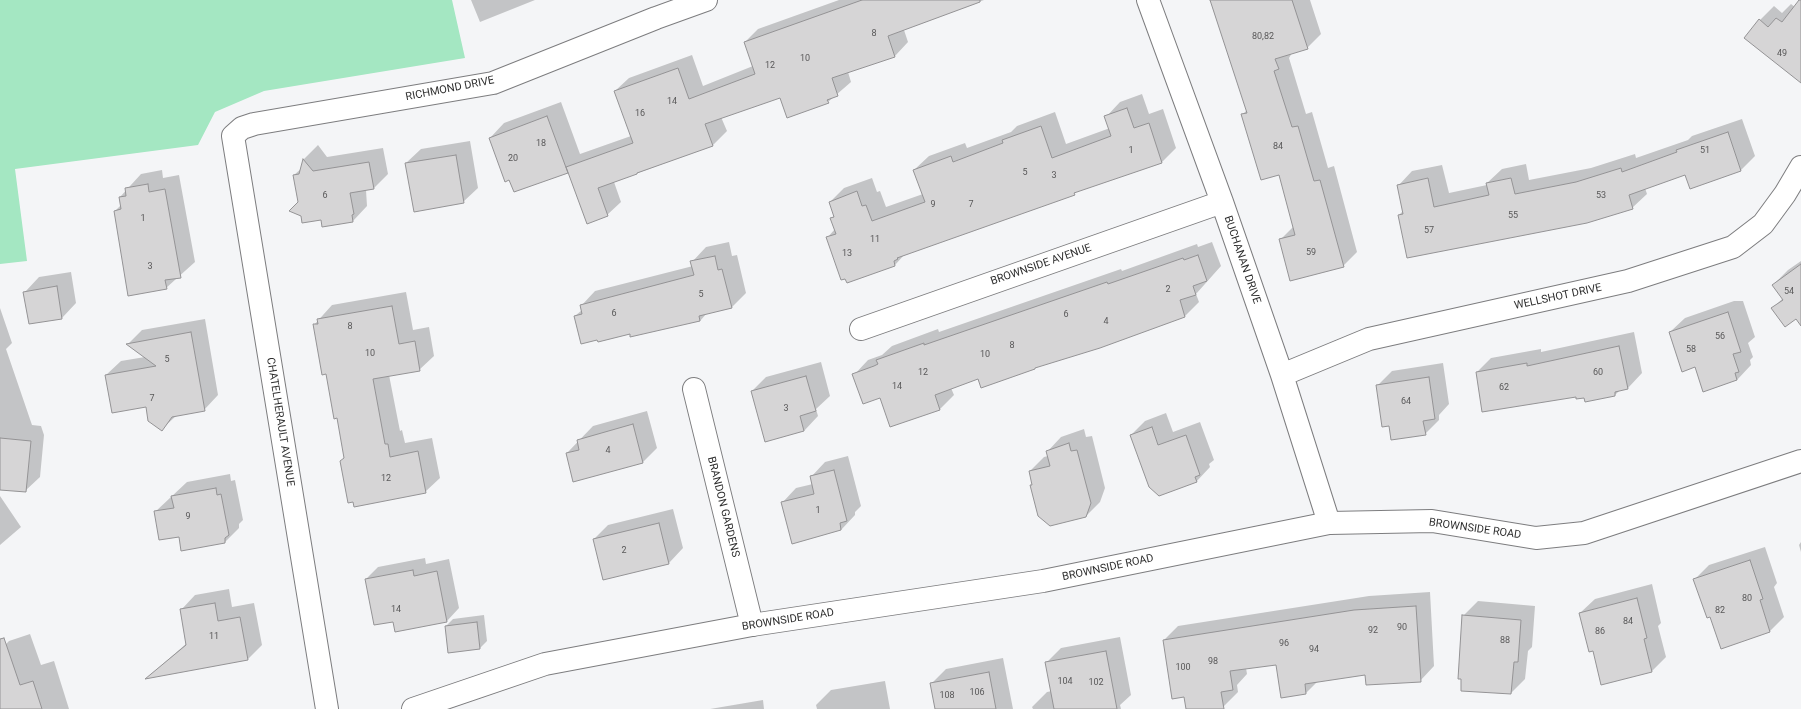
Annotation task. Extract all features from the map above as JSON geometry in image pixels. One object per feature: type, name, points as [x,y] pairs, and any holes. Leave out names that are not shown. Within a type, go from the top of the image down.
[{"type":"street","name":"RICHMOND DRIVE","points":[[233,136],[242,128],[254,124],[493,83],[656,18],[706,0]]},
{"type":"street","name":"BUCHANAN DRIVE","points":[[1148,0],[1222,202],[1282,375],[1329,523]]},
{"type":"street","name":"CHATELHERAULT AVENUE","points":[[233,136],[327,709]]},
{"type":"street","name":"WELLSHOT DRIVE","points":[[1282,375],[1369,339],[1628,281],[1732,247],[1762,224],[1785,194],[1801,167]]},
{"type":"street","name":"BROWNSIDE AVENUE","points":[[861,329],[1222,202]]},
{"type":"street","name":"BRANDON GARDENS","points":[[694,389],[752,625]]},
{"type":"street","name":"BROWNSIDE ROAD","points":[[412,709],[545,664],[752,625],[1043,581],[1329,523],[1432,521],[1536,538],[1584,533],[1801,461]]},
{"type":"green space","points":[[0,0],[452,0],[465,58],[264,91],[215,112],[198,145],[15,169],[27,261],[0,264]]},
{"type":"building","points":[[862,0],[980,0],[980,2],[888,36],[895,57],[832,78],[838,96],[827,100],[829,103],[787,118],[780,98],[705,124],[713,146],[598,188],[608,216],[587,224],[566,167],[633,143],[614,91],[678,68],[689,99],[755,74],[744,42]]},
{"type":"building","points":[[1210,0],[1292,0],[1308,49],[1275,59],[1279,69],[1274,71],[1292,127],[1298,126],[1314,181],[1320,180],[1344,267],[1290,281],[1279,239],[1295,235],[1279,175],[1261,180],[1241,114],[1247,113]]},
{"type":"building","points":[[1799,0],[1801,0],[1801,83],[1744,38],[1759,19],[1768,27],[1776,18],[1782,22]]},
{"type":"building","points":[[1127,108],[1134,128],[1149,123],[1162,163],[1074,193],[1075,195],[897,258],[898,259],[894,261],[895,266],[847,283],[845,279],[841,280],[826,237],[836,234],[830,218],[834,217],[829,202],[857,191],[862,206],[866,205],[872,221],[925,202],[913,170],[951,156],[953,162],[1003,143],[1002,140],[1041,126],[1052,158],[1111,136],[1104,116]]},
{"type":"building","points":[[547,116],[568,173],[514,192],[509,180],[505,182],[489,138]]},
{"type":"building","points":[[1728,132],[1741,171],[1690,189],[1685,175],[1629,195],[1633,209],[1587,223],[1407,258],[1398,215],[1403,214],[1397,185],[1428,178],[1434,207],[1489,195],[1486,183],[1511,178],[1515,194],[1576,182],[1621,168],[1622,172],[1677,152],[1676,150]]},
{"type":"building","points":[[456,155],[464,203],[414,212],[405,163]]},
{"type":"building","points":[[303,159],[313,171],[369,162],[374,189],[350,193],[354,214],[352,215],[353,222],[322,227],[321,220],[302,223],[301,216],[289,211],[298,202],[293,175],[299,174]]},
{"type":"building","points":[[148,184],[149,192],[165,189],[181,278],[165,280],[167,289],[128,296],[114,211],[121,209],[119,197],[126,196],[125,188]]},
{"type":"building","points":[[1198,255],[1207,281],[1193,286],[1196,295],[1180,300],[1185,317],[1100,348],[1035,368],[981,388],[978,379],[935,395],[940,410],[890,427],[880,398],[863,404],[852,374],[878,364],[876,360],[1107,282],[1108,284],[1183,258],[1184,260]]},
{"type":"building","points":[[715,256],[718,270],[722,269],[732,308],[699,316],[700,321],[630,337],[630,334],[598,342],[597,340],[581,344],[574,316],[582,314],[580,305],[694,275],[690,261]]},
{"type":"building","points":[[1801,264],[1801,326],[1796,319],[1785,327],[1771,308],[1783,300],[1772,285]]},
{"type":"building","points":[[57,286],[62,319],[29,324],[23,292]]},
{"type":"building","points":[[392,306],[399,344],[415,341],[420,371],[373,379],[385,444],[388,444],[390,457],[418,451],[426,493],[354,507],[353,502],[348,503],[340,461],[344,458],[337,418],[334,419],[326,374],[322,375],[313,324],[318,324],[317,319]]},
{"type":"building","points":[[1728,312],[1741,352],[1733,354],[1739,372],[1735,373],[1737,380],[1703,392],[1695,367],[1682,372],[1669,332]]},
{"type":"building","points":[[191,332],[205,411],[172,417],[162,431],[148,421],[146,407],[112,413],[105,375],[156,366],[126,344]]},
{"type":"building","points":[[1619,346],[1628,389],[1615,392],[1615,396],[1585,402],[1584,398],[1576,399],[1576,397],[1482,412],[1476,372],[1527,363],[1527,366]]},
{"type":"building","points":[[806,376],[816,411],[800,416],[804,431],[765,442],[751,391]]},
{"type":"building","points":[[1429,377],[1435,419],[1423,421],[1426,435],[1391,440],[1389,426],[1382,427],[1376,385]]},
{"type":"building","points":[[633,424],[643,463],[573,482],[566,453],[579,450],[577,440]]},
{"type":"building","points":[[1152,427],[1158,445],[1186,435],[1200,475],[1195,477],[1197,482],[1159,496],[1149,487],[1130,435]]},
{"type":"building","points":[[0,438],[31,441],[26,492],[0,490]]},
{"type":"building","points":[[1069,443],[1071,451],[1077,450],[1091,503],[1086,517],[1050,526],[1038,516],[1030,485],[1032,485],[1029,471],[1050,466],[1046,451]]},
{"type":"building","points":[[834,470],[847,521],[840,523],[841,530],[792,544],[781,502],[814,494],[810,476]]},
{"type":"building","points":[[216,488],[217,495],[221,494],[229,535],[225,538],[225,543],[181,551],[179,537],[159,540],[154,511],[174,508],[171,496]]},
{"type":"building","points":[[659,523],[669,564],[603,580],[593,539]]},
{"type":"building","points":[[1750,560],[1763,599],[1760,600],[1770,632],[1721,649],[1710,617],[1707,618],[1693,579]]},
{"type":"building","points":[[413,570],[414,576],[437,571],[447,622],[395,632],[393,622],[374,625],[365,579]]},
{"type":"building","points":[[1637,598],[1647,638],[1644,639],[1652,672],[1601,685],[1593,651],[1589,652],[1579,613]]},
{"type":"building","points":[[215,603],[218,621],[240,617],[248,660],[145,679],[186,645],[180,609]]},
{"type":"building","points":[[1416,606],[1421,682],[1366,685],[1365,675],[1305,684],[1306,694],[1281,698],[1276,665],[1230,671],[1233,690],[1221,692],[1224,709],[1186,709],[1184,697],[1172,699],[1163,640],[1354,610]]},
{"type":"building","points":[[1462,615],[1521,620],[1518,662],[1514,662],[1511,694],[1461,691],[1461,679],[1458,679]]},
{"type":"building","points":[[477,622],[480,649],[448,653],[445,626]]},
{"type":"building","points":[[4,638],[20,685],[33,681],[42,709],[0,709],[0,639]]},
{"type":"building","points":[[1106,651],[1117,709],[1054,709],[1045,662]]},
{"type":"building","points":[[989,672],[996,709],[935,709],[930,683]]}]
